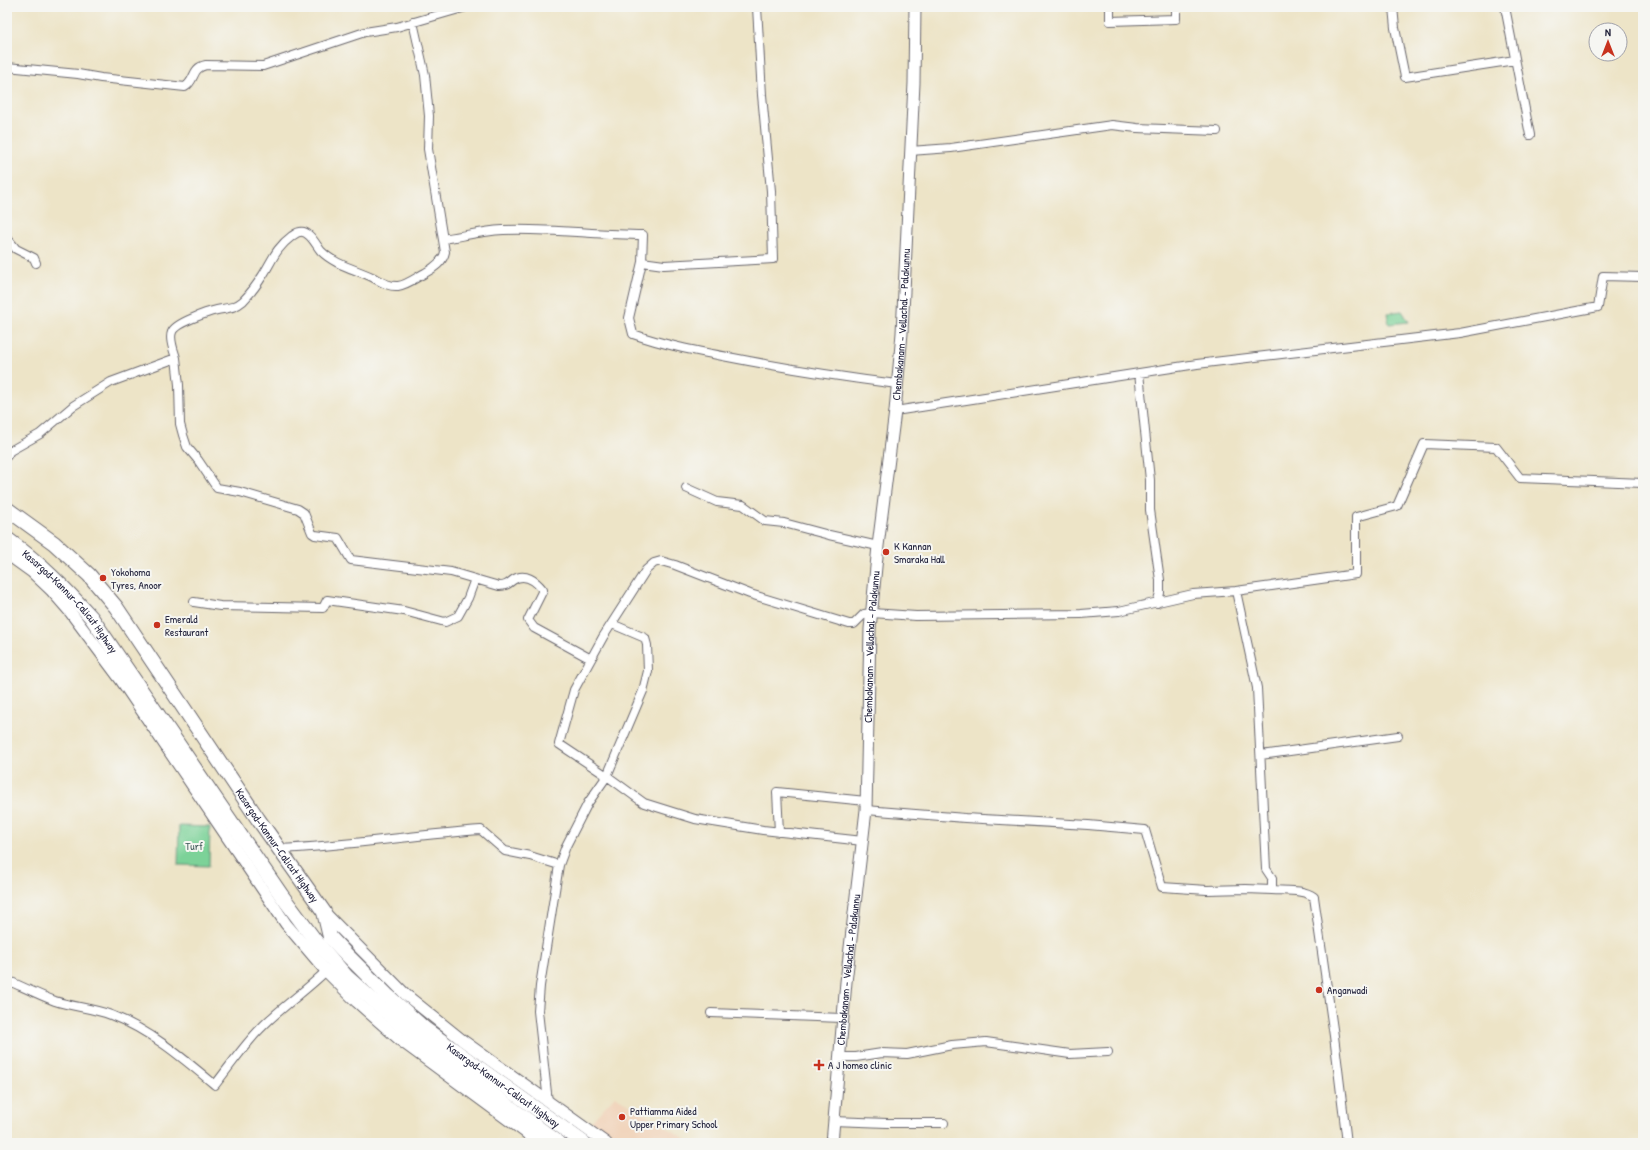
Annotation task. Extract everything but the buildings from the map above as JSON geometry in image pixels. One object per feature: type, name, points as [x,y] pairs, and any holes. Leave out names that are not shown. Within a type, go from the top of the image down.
[{"type":"highway","name":"Kasargod-Kannur-Calicut Highway","points":[[7,509],[60,548],[89,575],[116,607],[279,849],[324,912],[330,937],[387,995],[425,1029],[584,1143]]},
{"type":"highway","name":"Kasargod-Kannur-Calicut Highway","points":[[7,539],[32,557],[64,586],[91,617],[282,896],[314,939],[347,977],[412,1035],[559,1143]]},
{"type":"street","points":[[7,67],[78,74],[185,88],[191,83],[199,67],[206,65],[263,66],[365,32],[397,27],[466,7]]},
{"type":"street","points":[[642,262],[664,265],[773,259],[771,192],[762,95],[757,7]]},
{"type":"street","name":"Chembakanam - Vellachal - Palakunnu","points":[[832,1143],[842,1018],[866,806],[868,650],[878,546],[895,411],[896,384],[905,292],[914,83],[915,7]]},
{"type":"street","points":[[1110,7],[1110,21],[1176,19],[1176,7]]},
{"type":"street","points":[[1393,7],[1395,28],[1404,77],[1515,60]]},
{"type":"street","points":[[1505,7],[1530,135]]},
{"type":"street","points":[[413,22],[425,75],[429,116],[428,149],[445,252],[443,258],[433,268],[412,280],[398,286],[388,285],[340,264],[321,250],[313,239],[304,232],[300,231],[297,233],[284,242],[273,255],[263,275],[242,301],[230,308],[203,314],[182,323],[173,329],[171,339],[176,358],[179,385],[180,424],[183,435],[187,447],[198,460],[217,488],[240,492],[298,508],[304,513],[312,533],[315,535],[338,538],[351,560],[451,572],[499,586],[507,586],[518,578],[532,578],[543,590],[528,620],[534,628],[591,659]]},
{"type":"street","points":[[910,151],[951,148],[1112,125],[1137,128],[1216,131]]},
{"type":"street","points":[[443,239],[501,230],[540,229],[622,235],[643,234],[642,262],[629,318],[633,334],[655,342],[761,363],[828,375],[896,384]]},
{"type":"street","points":[[7,238],[16,249],[34,258],[36,263]]},
{"type":"street","points":[[895,411],[1197,364],[1460,333],[1598,307],[1603,276],[1643,277]]},
{"type":"street","points":[[7,456],[10,451],[40,434],[73,406],[110,382],[176,358]]},
{"type":"street","points":[[1139,373],[1150,480],[1150,510],[1160,580],[1160,593],[1157,603]]},
{"type":"street","points":[[863,841],[779,832],[695,819],[644,803],[559,744],[574,690],[603,637],[646,570],[654,563],[661,561],[675,565],[750,594],[849,624],[854,624],[864,614],[872,612],[916,616],[1081,614],[1119,611],[1193,594],[1236,591],[1356,574],[1356,517],[1398,506],[1424,444],[1496,447],[1520,478],[1643,483]]},
{"type":"street","points":[[686,488],[717,502],[743,505],[765,521],[784,523],[878,546]]},
{"type":"street","points":[[7,554],[32,572],[51,590],[72,614],[121,680],[286,924],[326,971],[357,1002],[400,1040],[540,1143]]},
{"type":"street","points":[[194,602],[220,606],[323,608],[327,600],[404,611],[445,622],[458,616],[468,598],[475,579]]},
{"type":"street","points":[[1236,591],[1257,688],[1266,869],[1272,878],[1272,890]]},
{"type":"street","points":[[548,1102],[538,1011],[540,986],[559,865],[566,846],[588,804],[607,776],[643,691],[648,671],[647,645],[645,638],[612,624]]},
{"type":"street","points":[[1261,755],[1398,736]]},
{"type":"street","points":[[779,832],[776,792],[866,806],[965,818],[1145,830],[1162,887],[1207,890],[1272,890],[1309,893],[1314,898],[1334,1036],[1347,1143]]},
{"type":"street","points":[[279,849],[481,830],[505,851],[530,856],[559,865]]},
{"type":"street","points":[[324,912],[406,995],[462,1040],[606,1143]]},
{"type":"street","points":[[7,980],[55,1001],[111,1015],[135,1027],[171,1049],[215,1085],[262,1027],[289,1001],[313,984],[326,971]]},
{"type":"street","points":[[711,1013],[842,1018]]},
{"type":"street","points":[[839,1057],[856,1057],[882,1052],[907,1054],[952,1045],[986,1042],[1070,1054],[1108,1052]]},
{"type":"street","points":[[833,1121],[944,1123]]},
{"type":"shaded area","name":"Pattiamma Aided Upper Primary School","points":[[615,1096],[692,1143],[585,1143],[577,1137]]},
{"type":"green space","points":[[1402,311],[1409,322],[1389,324],[1387,313]]},
{"type":"green space","name":"Turf","points":[[179,826],[210,827],[209,866],[178,865]]},
{"type":"place","name":"K Kannan Smaraka Hall","points":[[886,552]]},
{"type":"place","name":"Yokohoma Tyres, Anoor","points":[[103,578]]},
{"type":"place","name":"Emerald Restaurant","points":[[157,625]]},
{"type":"place","name":"Anganwadi","points":[[1319,990]]},
{"type":"place","name":"A J homeo clinic","points":[[819,1065]]},
{"type":"place","name":"Pattiamma Aided Upper Primary School","points":[[622,1117]]}]
